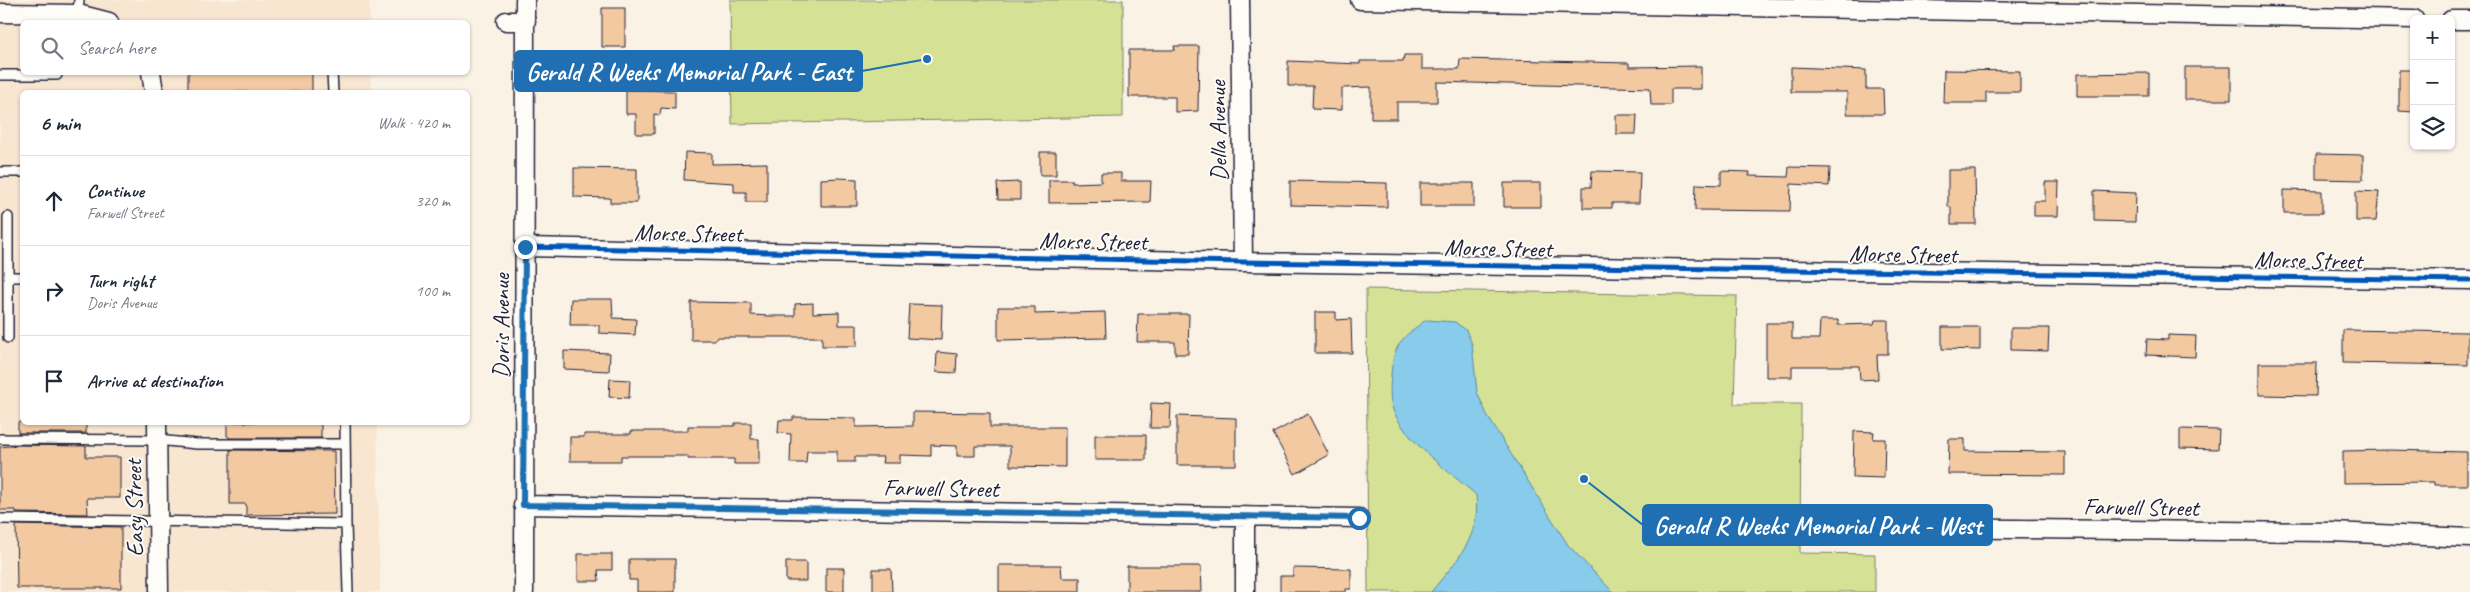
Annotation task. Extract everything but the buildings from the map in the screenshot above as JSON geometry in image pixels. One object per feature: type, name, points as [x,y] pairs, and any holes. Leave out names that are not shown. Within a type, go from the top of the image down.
[{"type":"street","name":"Doris Avenue","points":[[524,592],[525,0]]},
{"type":"street","name":"Della Avenue","points":[[1240,0],[1243,262]]},
{"type":"street","points":[[1360,0],[2410,19]]},
{"type":"street","points":[[0,13],[79,7],[105,20]]},
{"type":"street","points":[[2455,20],[2470,20]]},
{"type":"street","points":[[506,21],[526,21]]},
{"type":"street","points":[[151,75],[154,90]]},
{"type":"street","name":"Morse Street","points":[[525,247],[1243,262],[2470,280]]},
{"type":"street","name":"Easy Street","points":[[157,431],[159,592]]},
{"type":"street","name":"Farwell Street","points":[[523,505],[1359,518]]},
{"type":"street","points":[[1245,516],[1245,592]]},
{"type":"street","name":"Farwell Street","points":[[1810,527],[2332,532],[2470,538]]},
{"type":"lane","points":[[0,75],[57,75]]},
{"type":"lane","points":[[332,75],[333,90]]},
{"type":"lane","points":[[0,172],[20,172]]},
{"type":"lane","points":[[8,217],[8,338]]},
{"type":"lane","points":[[9,277],[20,277]]},
{"type":"lane","points":[[345,425],[348,592]]},
{"type":"lane","points":[[0,439],[157,431],[197,444],[345,444]]},
{"type":"lane","points":[[0,519],[346,524]]},
{"type":"shaded area","points":[[0,0],[369,0],[370,20],[20,20],[20,75],[371,75],[371,90],[20,90],[20,425],[377,425],[380,592],[0,592]]},
{"type":"green space","points":[[730,0],[1123,0],[1123,117],[732,124]]},
{"type":"green space","points":[[1366,289],[1737,296],[1734,404],[1801,404],[1800,553],[1875,554],[1875,592],[1368,592]]},
{"type":"water","points":[[1426,320],[1455,322],[1466,330],[1472,344],[1477,392],[1488,417],[1568,545],[1613,592],[1431,592],[1465,548],[1475,524],[1477,510],[1476,495],[1418,445],[1399,422],[1393,410],[1390,393],[1394,356],[1405,337]]},
{"type":"cycle path","points":[[525,247],[1243,262],[2470,280]]},
{"type":"place","name":"Gerald R Weeks Memorial Park - East","points":[[927,59]]},
{"type":"place","name":"Gerald R Weeks Memorial Park - West","points":[[1584,479]]},
{"type":"route","points":[[525,247],[523,505],[1359,518]]}]
